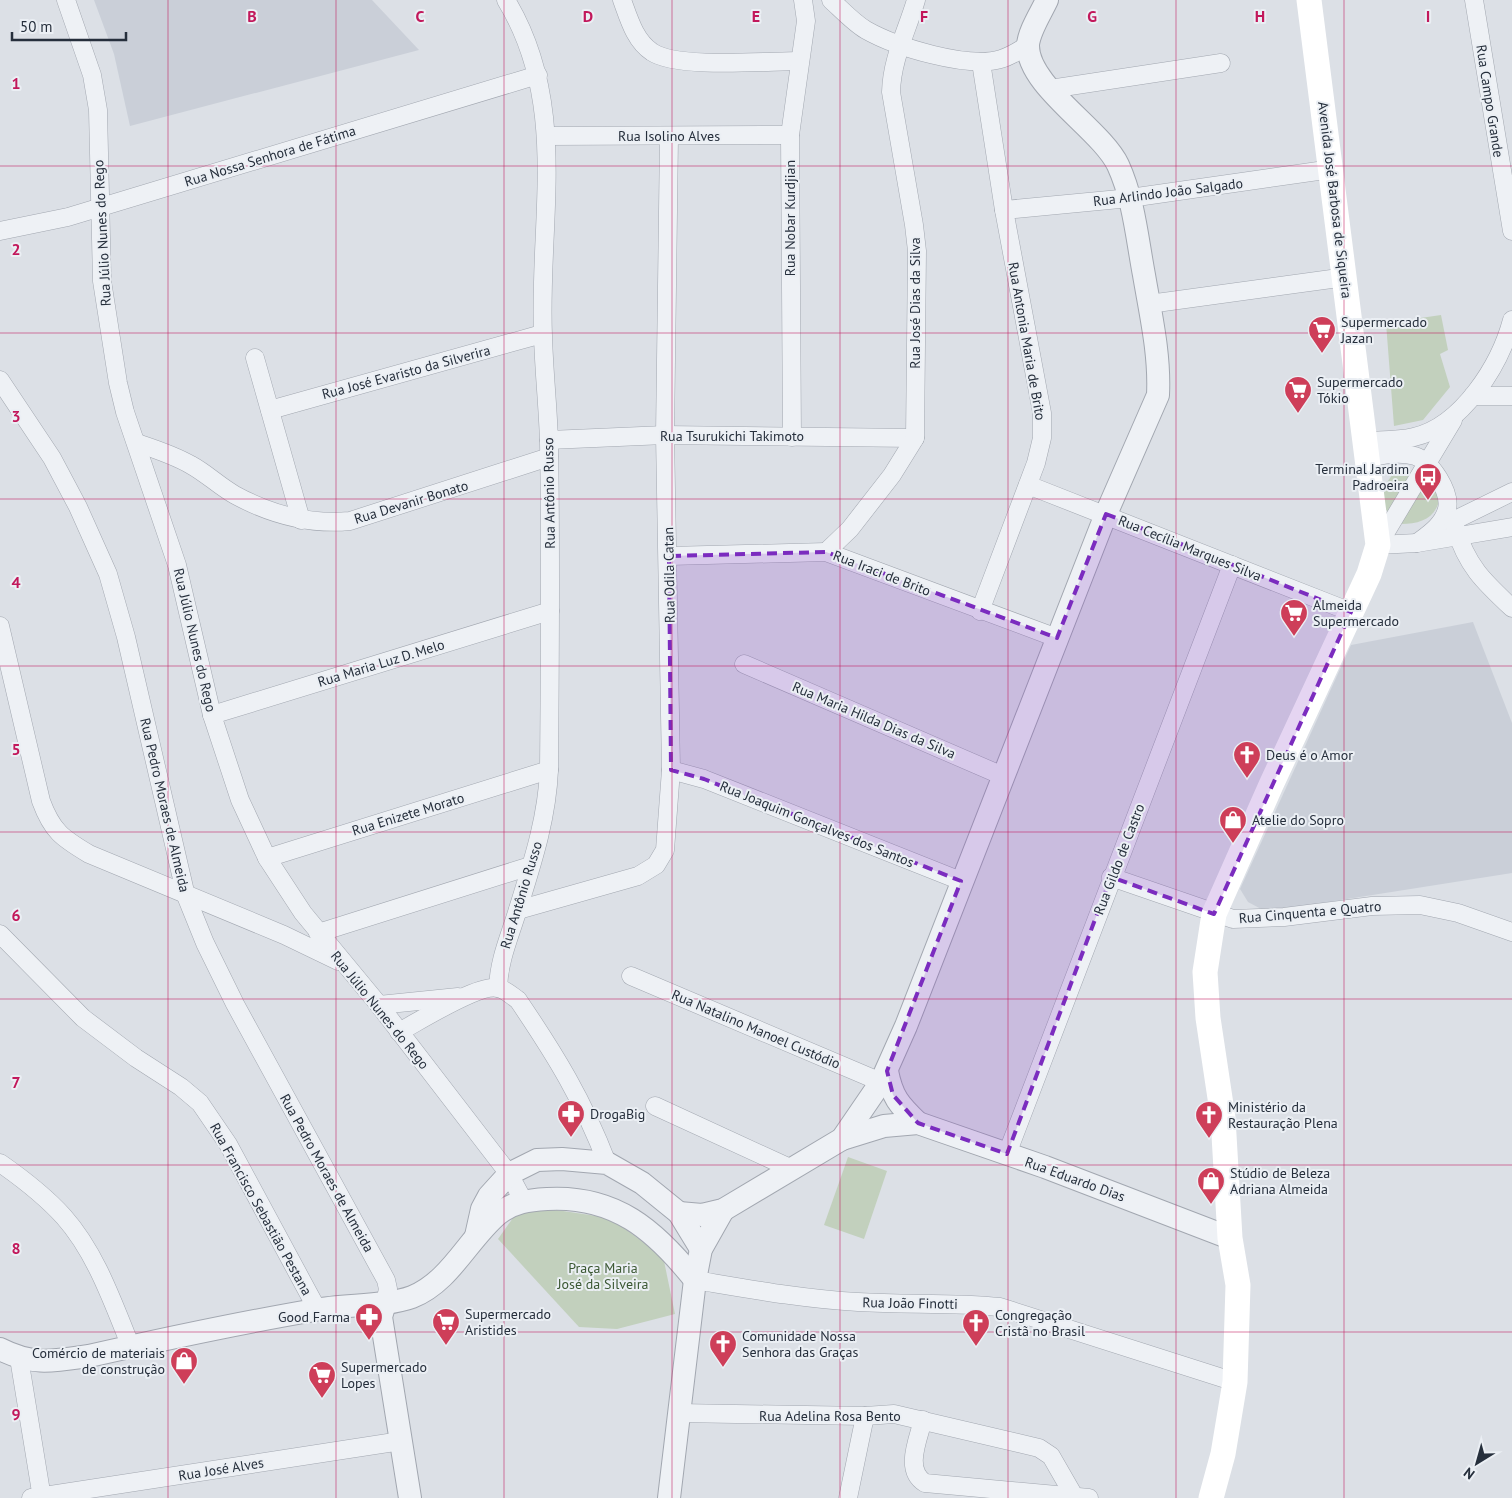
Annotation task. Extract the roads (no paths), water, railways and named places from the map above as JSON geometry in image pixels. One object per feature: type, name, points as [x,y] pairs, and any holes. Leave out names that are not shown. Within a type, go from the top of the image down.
[{"type":"main road","name":"Avenida José Barbosa de Siqueira","points":[[1211,1498],[1223,1454],[1234,1382],[1238,1285],[1230,1238],[1222,1118],[1208,1018],[1205,972],[1214,914],[1270,785],[1369,574],[1378,546],[1365,450],[1346,277],[1309,0]]},
{"type":"street","name":"Rua Júlio Nunes do Rego","points":[[66,0],[92,75],[98,110],[99,207],[106,314],[123,402],[177,565],[212,715],[240,800],[267,858],[318,933],[379,1005],[508,1174],[523,1200]]},
{"type":"street","name":"Rua Antônio Russo","points":[[498,988],[501,958],[518,910],[548,802],[549,770],[549,449],[542,334],[547,136],[538,75],[524,34],[506,0]]},
{"type":"street","points":[[622,0],[634,32],[642,43],[652,52],[666,59],[690,62],[800,61]]},
{"type":"street","name":"Rua Nobar Kurdjian","points":[[792,436],[790,135],[806,21],[803,0]]},
{"type":"street","points":[[831,0],[864,30],[898,46],[981,62],[1000,60],[1028,45],[1047,0]]},
{"type":"street","name":"Rua José Dias da Silva","points":[[826,552],[850,529],[892,475],[914,438],[917,251],[891,92],[892,73],[898,46],[916,0]]},
{"type":"street","name":"Rua Campo Grande","points":[[1477,1],[1508,188],[1512,232]]},
{"type":"street","points":[[678,1213],[702,1216],[723,1210],[842,1139],[884,1077],[1106,514],[1158,396],[1159,376],[1156,338],[1130,198],[1117,164],[1108,151],[1050,89],[1034,65],[1028,45]]},
{"type":"street","name":"Rua Antonia Maria de Brito","points":[[980,611],[1036,463],[1042,438],[1042,412],[1004,210],[981,62]]},
{"type":"street","points":[[1050,89],[1221,63]]},
{"type":"street","name":"Rua Nossa Senhora de Fátima","points":[[0,231],[68,217],[538,75]]},
{"type":"street","name":"Rua Isolino Alves","points":[[547,136],[670,137],[790,135]]},
{"type":"street","name":"Rua Odila Catan","points":[[518,910],[638,876],[656,865],[665,850],[668,832],[671,770],[669,556],[665,435],[670,137]]},
{"type":"street","name":"Rua Arlindo João Salgado","points":[[1004,210],[1130,198],[1332,169]]},
{"type":"street","points":[[1149,304],[1346,277]]},
{"type":"street","points":[[1365,450],[1427,433],[1458,411],[1487,378],[1512,320]]},
{"type":"street","name":"Rua José Evaristo da Silverira","points":[[270,410],[542,334]]},
{"type":"street","points":[[255,358],[301,520]]},
{"type":"street","name":"Rua Pedro Moraes de Almeida","points":[[0,380],[52,458],[78,506],[108,574],[126,636],[186,896],[205,943],[235,1004],[386,1280],[388,1289],[385,1303]]},
{"type":"street","points":[[1473,396],[1512,396]]},
{"type":"street","points":[[1378,546],[1458,411]]},
{"type":"street","name":"Rua Tsurukichi Takimoto","points":[[549,449],[665,435],[914,438]]},
{"type":"street","name":"Rua Devanir Bonato","points":[[137,443],[168,453],[192,465],[235,495],[301,520],[326,523],[350,521],[549,449]]},
{"type":"street","points":[[1365,450],[1403,454],[1428,461],[1444,490],[1453,522],[1468,560],[1478,576],[1512,608]]},
{"type":"street","name":"Rua Cecília Marques Silva","points":[[1028,485],[1106,514],[1351,612]]},
{"type":"street","points":[[1378,546],[1417,543],[1512,492]]},
{"type":"street","points":[[1490,503],[1504,528]]},
{"type":"street","points":[[1417,543],[1442,521],[1504,528]]},
{"type":"street","name":"Rua Iraci de Brito","points":[[669,556],[826,552],[980,611],[1057,638]]},
{"type":"street","name":"Rua Gildo de Castro","points":[[1007,1154],[1111,877],[1232,565]]},
{"type":"street","name":"Rua Maria Luz D. Melo","points":[[212,715],[550,611]]},
{"type":"street","points":[[0,626],[41,801],[49,823],[67,841],[89,854],[186,896],[284,935],[343,964]]},
{"type":"street","name":"Rua Maria Hilda Dias da Silva","points":[[744,664],[1003,776]]},
{"type":"street","name":"Rua Enizete Morato","points":[[267,858],[549,770]]},
{"type":"street","name":"Rua Joaquim Gonçalves dos Santos","points":[[671,770],[704,779],[961,882]]},
{"type":"street","points":[[318,933],[530,866]]},
{"type":"street","name":"Rua Cinquenta e Quatro","points":[[1111,877],[1233,919],[1252,920],[1372,906],[1420,906],[1458,913],[1512,932]]},
{"type":"street","name":"Rua Francisco Sebastião Pestana","points":[[0,934],[83,1018],[136,1058],[181,1087],[200,1103],[228,1144],[317,1309]]},
{"type":"street","name":"Rua Natalino Manoel Custódio","points":[[631,976],[884,1077]]},
{"type":"street","points":[[399,1032],[466,996],[488,988],[498,988],[518,1000],[552,1050],[591,1120],[607,1163]]},
{"type":"street","points":[[379,1005],[466,996]]},
{"type":"street","name":"Rua Eduardo Dias","points":[[884,1077],[898,1104],[918,1123]]},
{"type":"street","points":[[655,1106],[792,1169]]},
{"type":"street","name":"Rua Eduardo Dias","points":[[842,1139],[884,1126],[918,1123],[1007,1154],[1230,1238]]},
{"type":"street","points":[[476,1236],[482,1209],[489,1196],[508,1174],[538,1160],[562,1159],[607,1163],[642,1183],[678,1213],[701,1249]]},
{"type":"street","points":[[0,1163],[33,1186],[65,1219],[80,1239],[106,1288],[131,1347]]},
{"type":"street","points":[[38,1497],[9,1354],[34,1361],[56,1360],[131,1347],[317,1309],[385,1303],[411,1297],[430,1287],[455,1263],[476,1236],[499,1213],[523,1200],[566,1198],[595,1203],[626,1214],[650,1230],[664,1243],[695,1280]]},
{"type":"street","points":[[669,1498],[695,1280],[701,1249],[723,1210]]},
{"type":"street","name":"Rua João Finotti","points":[[695,1280],[829,1300],[891,1304],[973,1304],[1000,1307],[1234,1382]]},
{"type":"street","points":[[385,1303],[380,1317],[410,1498]]},
{"type":"street","name":"Rua Adelina Rosa Bento","points":[[678,1413],[701,1416],[865,1416],[894,1414],[923,1420],[1039,1448],[1051,1456],[1082,1497]]},
{"type":"street","points":[[848,1498],[865,1416]]},
{"type":"street","points":[[923,1420],[913,1465],[918,1478],[925,1483],[1082,1497]]},
{"type":"street","name":"Rua José Alves","points":[[38,1497],[401,1441]]},
{"type":"place","name":"Supermercado Jazan","points":[[1322,354]]},
{"type":"place","name":"Supermercado Tókio","points":[[1298,414]]},
{"type":"place","name":"Terminal Jardim Padroeira","points":[[1428,501]]},
{"type":"place","name":"Almeida Supermercado","points":[[1294,637]]},
{"type":"place","name":"Deus é o Amor","points":[[1247,779]]},
{"type":"place","name":"Atelie do Sopro","points":[[1233,844]]},
{"type":"place","name":"DrogaBig","points":[[571,1138]]},
{"type":"place","name":"Ministério da Restauração Plena","points":[[1209,1139]]},
{"type":"place","name":"Stúdio de Beleza Adriana Almeida","points":[[1211,1205]]},
{"type":"place","name":"Good Farma","points":[[369,1341]]},
{"type":"place","name":"Supermercado Aristides","points":[[446,1346]]},
{"type":"place","name":"Congregação Cristã no Brasil","points":[[976,1347]]},
{"type":"place","name":"Comunidade Nossa Senhora das Graças","points":[[723,1368]]},
{"type":"place","name":"Comércio de materiais de construção","points":[[184,1385]]},
{"type":"place","name":"Supermercado Lopes","points":[[322,1399]]},
{"type":"park label","name":"Praça Maria José da Silveira","points":[[603,1276]]}]
